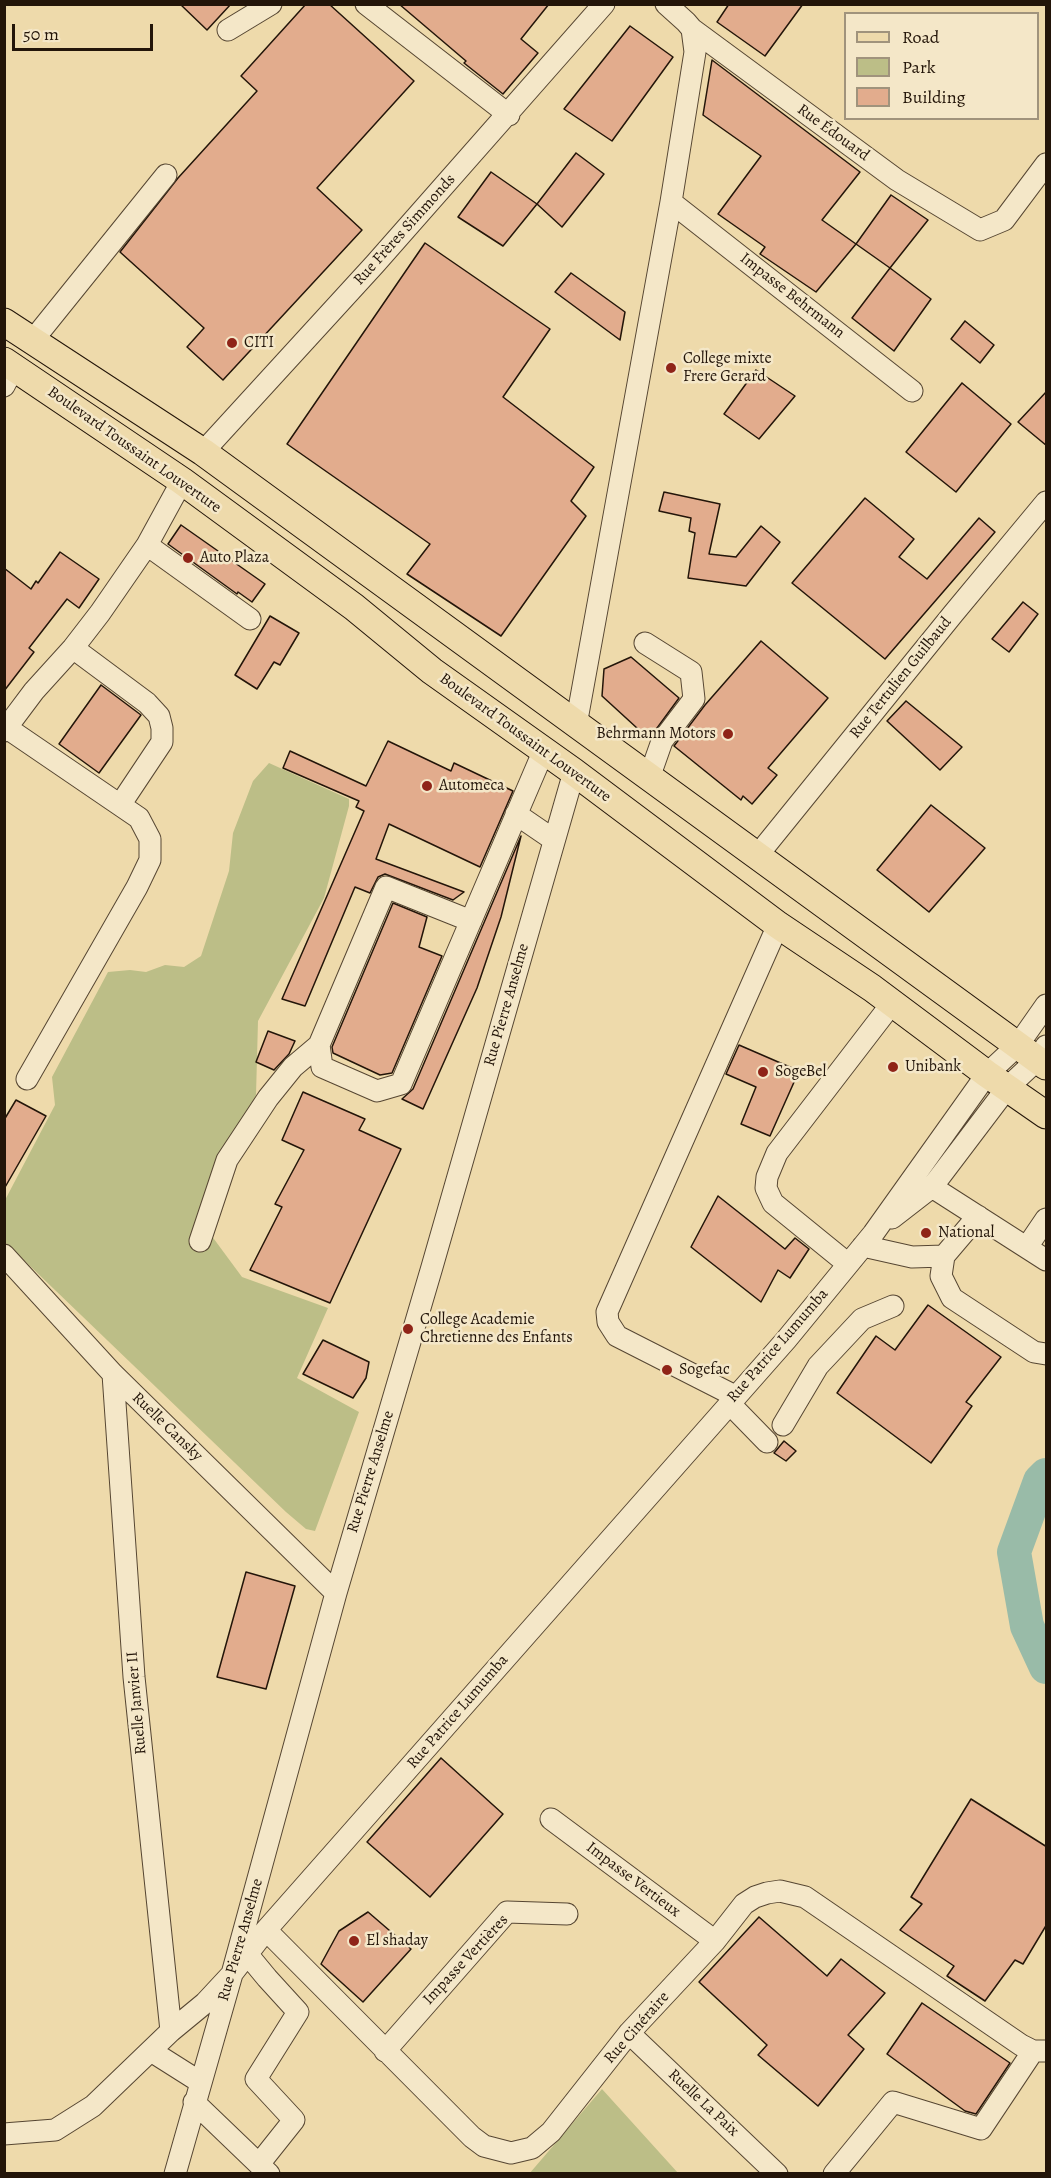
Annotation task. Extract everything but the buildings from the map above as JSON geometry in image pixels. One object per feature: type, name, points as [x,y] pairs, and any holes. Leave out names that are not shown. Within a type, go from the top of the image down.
[{"type":"main road","name":"Boulevard Toussaint Louverture","points":[[4,322],[203,452],[757,856],[1037,1054]]},
{"type":"main road","name":"Boulevard Toussaint Louverture","points":[[8,371],[182,481],[354,607],[432,671],[574,772],[778,925],[893,1002],[997,1081],[1047,1115]]},
{"type":"main road","points":[[182,481],[203,452]]},
{"type":"street","points":[[228,30],[272,4]]},
{"type":"street","points":[[366,4],[509,115]]},
{"type":"street","name":"Rue Frères Simmonds","points":[[203,452],[509,115],[604,4]]},
{"type":"street","name":"Rue Édouard","points":[[666,4],[692,29],[897,180],[980,230],[1004,220],[1047,164]]},
{"type":"street","points":[[576,725],[671,202],[695,52],[692,29]]},
{"type":"street","points":[[33,340],[166,175]]},
{"type":"street","name":"Impasse Behrmann","points":[[671,202],[912,391]]},
{"type":"street","points":[[27,1079],[137,887],[150,860],[150,839],[139,818],[6,729],[34,691],[73,648],[100,613],[147,545],[182,481]]},
{"type":"street","name":"Rue Tertulien Guilbaud","points":[[757,856],[1047,502]]},
{"type":"street","points":[[147,545],[250,619]]},
{"type":"street","points":[[645,643],[691,672],[694,699],[662,741],[649,778]]},
{"type":"street","points":[[73,648],[147,703],[159,716],[162,742],[120,805]]},
{"type":"street","points":[[319,1045],[322,1067],[377,1091],[401,1084],[544,750]]},
{"type":"street","name":"Rue Pierre Anselme","points":[[175,2174],[336,1593],[574,772]]},
{"type":"street","points":[[516,814],[554,840]]},
{"type":"street","points":[[200,1241],[227,1160],[268,1098],[293,1067],[319,1045],[386,887],[471,921]]},
{"type":"street","points":[[767,1442],[732,1400],[617,1336],[608,1322],[607,1312],[778,925]]},
{"type":"street","points":[[848,1264],[773,1203],[766,1188],[767,1177],[777,1153],[893,1002]]},
{"type":"street","points":[[997,1081],[1037,1054],[1047,1005]]},
{"type":"street","name":"Rue Patrice Lumumba","points":[[868,1240],[932,1186],[997,1081]]},
{"type":"street","name":"Rue Patrice Lumumba","points":[[4,2134],[55,2130],[93,2106],[171,2031],[205,2003],[248,1955],[266,1930],[786,1340],[997,1081]]},
{"type":"street","points":[[932,1186],[1047,1260]]},
{"type":"street","points":[[978,1216],[944,1256],[941,1276],[952,1298],[1034,1352],[1047,1354]]},
{"type":"street","points":[[1027,1247],[1047,1219]]},
{"type":"street","points":[[868,1240],[912,1257],[944,1256]]},
{"type":"street","name":"Ruelle Cansky","points":[[4,1255],[113,1374],[336,1593]]},
{"type":"street","points":[[783,1425],[818,1366],[862,1319],[893,1306]]},
{"type":"street","name":"Ruelle Janvier II","points":[[113,1374],[134,1677],[171,2031]]},
{"type":"street","name":"Impasse Vertieux","points":[[551,1819],[715,1941]]},
{"type":"street","name":"Rue Cinéraire","points":[[266,1930],[472,2137],[484,2146],[511,2154],[532,2148],[551,2132],[629,2034],[715,1941],[744,1905],[755,1897],[780,1891],[805,1897],[1021,2045],[1040,2051]]},
{"type":"street","name":"Impasse Vertières","points":[[385,2051],[507,1912],[567,1914]]},
{"type":"street","points":[[151,2051],[197,2092],[264,2169],[294,2120],[256,2079],[298,2012],[248,1955]]},
{"type":"street","name":"Ruelle La Paix","points":[[629,2034],[777,2174]]},
{"type":"street","points":[[834,2174],[893,2102],[981,2128],[1040,2051]]},
{"type":"green space","points":[[269,763],[349,799],[349,806],[324,898],[258,1021],[256,1095],[197,1216],[242,1277],[328,1308],[297,1378],[359,1412],[315,1531],[306,1529],[286,1512],[5,1242],[4,1202],[55,1105],[52,1077],[108,972],[130,970],[146,972],[165,965],[184,967],[201,956],[229,871],[233,833],[253,781]]},
{"type":"green space","points":[[602,2089],[678,2173],[529,2174]]},
{"type":"waterway","points":[[1046,1475],[1040,1481],[1014,1552],[1027,1626],[1046,1667]]},
{"type":"place","name":"CITI","points":[[232,343]]},
{"type":"place","name":"College mixte Frere Gerard","points":[[671,368]]},
{"type":"place","name":"Auto Plaza","points":[[188,558]]},
{"type":"place","name":"Behrmann Motors","points":[[728,734]]},
{"type":"place","name":"Automeca","points":[[427,786]]},
{"type":"place","name":"Unibank","points":[[893,1067]]},
{"type":"place","name":"SogeBel","points":[[763,1072]]},
{"type":"place","name":"National","points":[[926,1233]]},
{"type":"place","name":"College Academie Chretienne des Enfants","points":[[408,1329]]},
{"type":"place","name":"Sogefac","points":[[667,1370]]},
{"type":"place","name":"El shaday","points":[[354,1941]]}]
